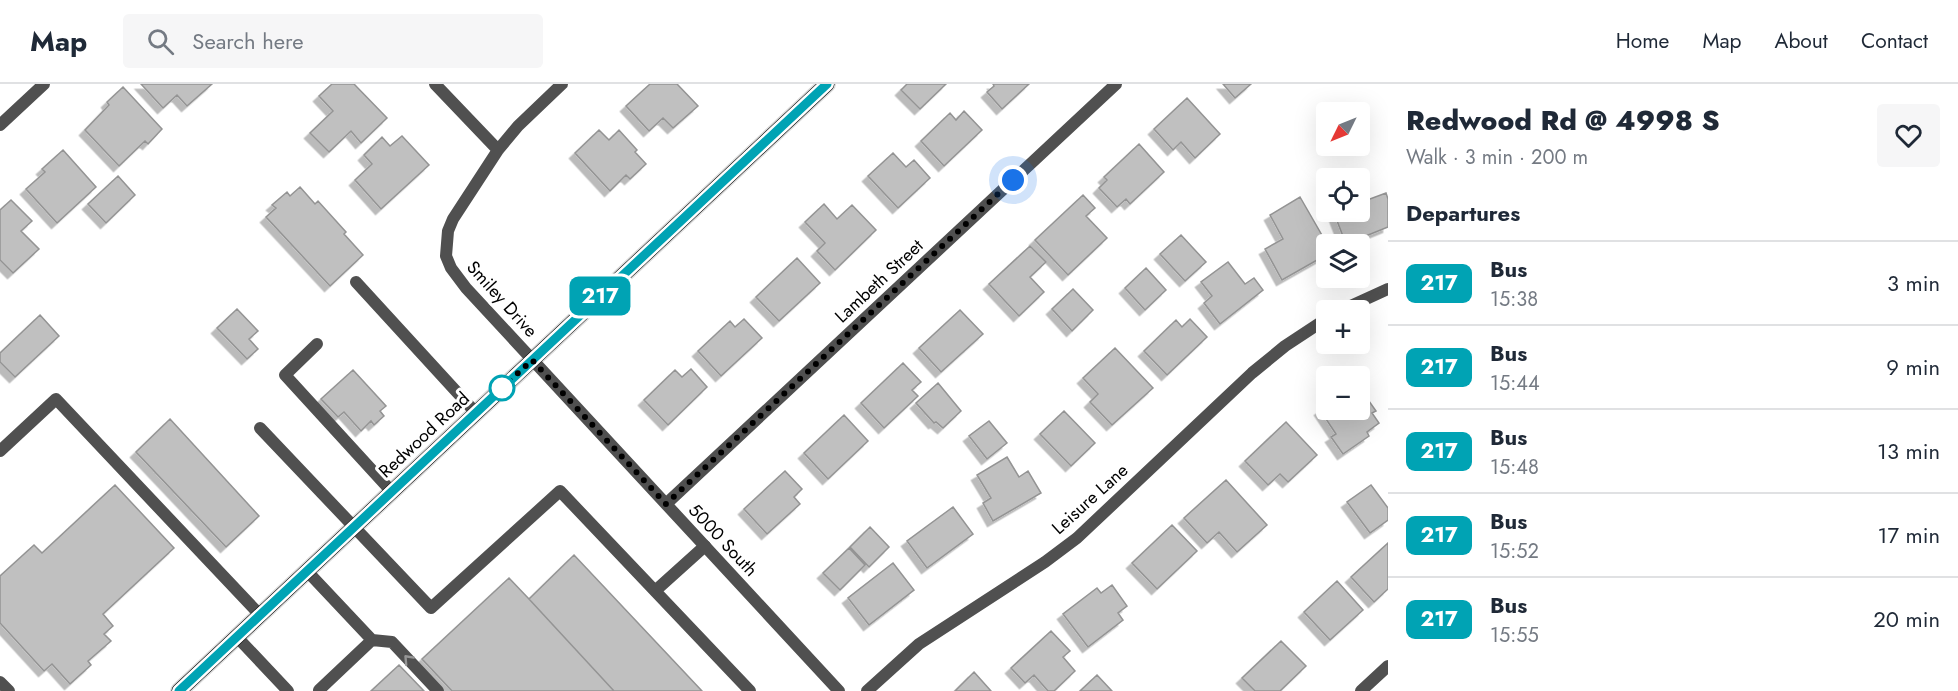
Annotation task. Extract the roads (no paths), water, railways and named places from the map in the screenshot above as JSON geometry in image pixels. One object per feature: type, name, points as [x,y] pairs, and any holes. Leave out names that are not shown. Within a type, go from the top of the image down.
[{"type":"main road","name":"Redwood Road","points":[[179,691],[827,84]]},
{"type":"street","points":[[1,121],[44,84]]},
{"type":"street","points":[[435,84],[498,150]]},
{"type":"street","name":"Smiley Drive","points":[[532,360],[457,279],[447,256],[447,237],[453,219],[498,150],[518,126],[562,84]]},
{"type":"street","name":"Lambeth Street","points":[[666,504],[1116,84]]},
{"type":"street","points":[[356,282],[476,413]]},
{"type":"street","points":[[1364,300],[1388,289]]},
{"type":"street","name":"Leisure Lane","points":[[867,691],[919,644],[1045,562],[1077,538],[1252,373],[1285,346],[1316,326]]},
{"type":"street","points":[[317,344],[285,375],[392,492]]},
{"type":"street","name":"5000 South","points":[[532,360],[839,691]]},
{"type":"street","points":[[0,451],[56,399],[260,615]]},
{"type":"street","points":[[260,428],[431,608],[560,491],[750,691]]},
{"type":"street","points":[[654,591],[705,546]]},
{"type":"street","points":[[307,571],[372,640],[392,642],[438,691]]},
{"type":"street","points":[[237,637],[288,691]]},
{"type":"street","points":[[320,690],[372,640]]},
{"type":"street","points":[[1361,691],[1388,666]]},
{"type":"street","points":[[0,682],[9,691]]}]
